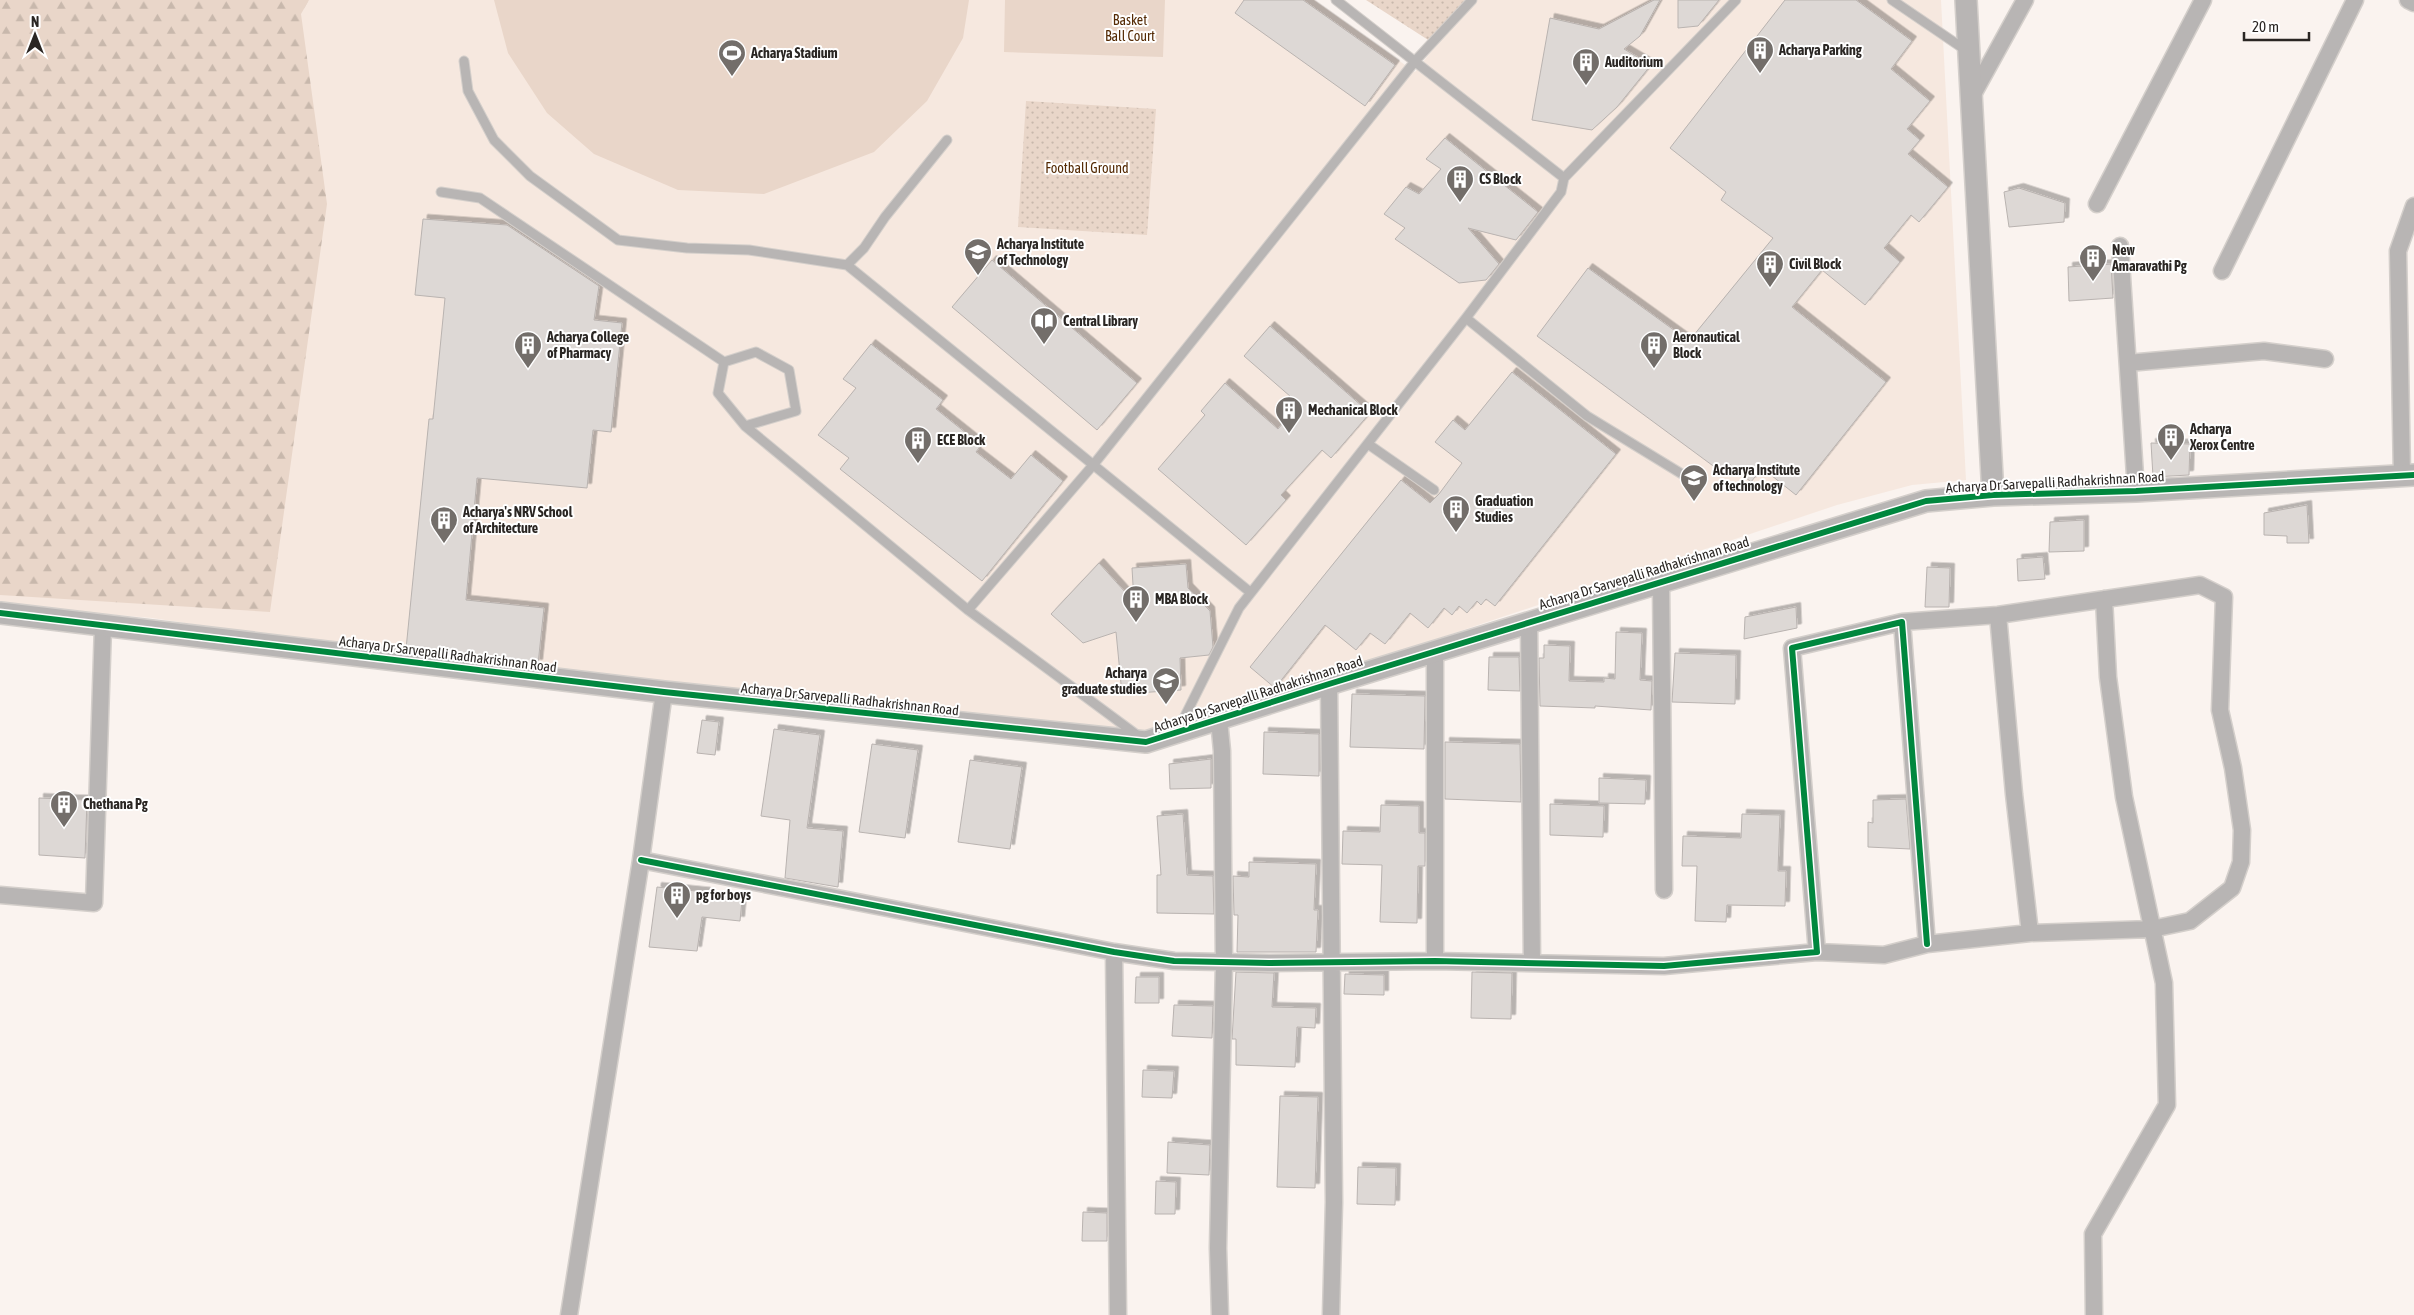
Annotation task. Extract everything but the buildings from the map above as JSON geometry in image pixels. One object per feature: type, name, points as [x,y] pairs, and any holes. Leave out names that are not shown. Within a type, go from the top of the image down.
[{"type":"street","points":[[1966,0],[1994,495]]},
{"type":"street","points":[[1971,98],[2025,0]]},
{"type":"street","points":[[2097,204],[2203,0]]},
{"type":"street","points":[[2222,271],[2355,0]]},
{"type":"street","points":[[2408,0],[2414,3]]},
{"type":"street","points":[[2408,475],[2398,251],[2414,206]]},
{"type":"street","points":[[2120,246],[2136,491]]},
{"type":"street","points":[[2128,363],[2264,351],[2325,358]]},
{"type":"street","name":"Acharya Dr Sarvepalli Radhakrishnan Road","points":[[0,613],[664,692],[1146,742],[1435,651],[1661,584],[1926,501],[1994,495],[2136,491],[2408,475]]},
{"type":"street","points":[[1661,584],[1664,890]]},
{"type":"street","points":[[641,860],[1114,952],[1174,961],[1434,961],[1664,966],[1817,952],[1884,955],[1927,944],[2030,933],[2152,929],[2190,921],[2232,888],[2241,862],[2242,830],[2234,768],[2220,710],[2224,597],[2200,585],[1998,615],[1902,622],[1792,648],[1817,952]]},
{"type":"street","points":[[2094,1315],[2093,1234],[2167,1105],[2164,983],[2124,797],[2108,677],[2104,599]]},
{"type":"street","points":[[1998,615],[2014,794],[2030,933]]},
{"type":"street","points":[[1529,622],[1532,963]]},
{"type":"street","points":[[1902,622],[1927,944]]},
{"type":"street","points":[[0,895],[94,903],[103,626]]},
{"type":"street","points":[[1434,961],[1435,651]]},
{"type":"street","points":[[1329,684],[1334,1202],[1331,1315]]},
{"type":"street","points":[[569,1315],[641,860],[664,692]]},
{"type":"street","points":[[1219,720],[1222,752],[1224,962],[1218,1248],[1220,1315]]},
{"type":"street","points":[[1114,952],[1118,1315]]},
{"type":"lane","points":[[1336,0],[1416,60],[1564,178]]},
{"type":"lane","points":[[968,610],[1094,464],[1416,60],[1472,0]]},
{"type":"lane","points":[[1177,733],[1239,608],[1250,592],[1466,318],[1560,192],[1564,178],[1736,0]]},
{"type":"lane","points":[[1892,0],[1969,53]]},
{"type":"lane","points":[[464,61],[468,91],[494,140],[530,176],[618,240],[687,248],[749,250],[847,265],[1250,592]]},
{"type":"lane","points":[[847,265],[864,248],[885,217],[947,140]]},
{"type":"lane","points":[[441,192],[480,198],[724,362]]},
{"type":"lane","points":[[1466,318],[1587,416],[1695,482]]},
{"type":"lane","points":[[724,362],[756,352],[789,370],[796,411],[746,426]]},
{"type":"lane","points":[[724,362],[718,393],[746,426],[968,610],[1146,742]]},
{"type":"lane","points":[[1368,444],[1434,490]]},
{"type":"shaded area","name":"Acharya Institute of Technology","points":[[0,0],[1314,0],[1415,72],[1472,0],[1941,0],[1966,480],[1912,485],[1837,505],[1141,738],[356,649],[152,618],[0,605]]},
{"type":"green space","points":[[0,0],[309,0],[301,14],[327,204],[270,612],[0,595]]},
{"type":"green space","name":"Acharya Stadium","points":[[494,0],[969,0],[963,38],[927,101],[874,152],[764,194],[678,190],[594,154],[547,113],[508,53]]},
{"type":"green space","name":"Basket Ball Court","points":[[1005,0],[1165,0],[1163,57],[1004,52]]},
{"type":"green space","points":[[1366,0],[1472,0],[1436,45]]},
{"type":"green space","name":"Football Ground","points":[[1026,101],[1156,109],[1147,235],[1018,227]]},
{"type":"cycle path","points":[[0,613],[664,692],[1146,742],[1926,501],[1993,495],[2136,491],[2414,475]]},
{"type":"cycle path","points":[[641,860],[1114,952],[1174,961],[1269,963],[1435,961],[1664,966],[1817,952],[1792,648],[1902,622],[1927,944]]},
{"type":"place","name":"Acharya Parking","points":[[1760,74]]},
{"type":"place","name":"Acharya Stadium","points":[[732,77]]},
{"type":"place","name":"Auditorium","points":[[1586,86]]},
{"type":"place","name":"CS Block","points":[[1460,203]]},
{"type":"place","name":"Acharya Institute of Technology","points":[[978,276]]},
{"type":"place","name":"New Amaravathi Pg","points":[[2093,282]]},
{"type":"place","name":"Civil Block","points":[[1770,288]]},
{"type":"place","name":"Central Library","points":[[1044,345]]},
{"type":"place","name":"Acharya College of Pharmacy","points":[[528,369]]},
{"type":"place","name":"Aeronautical Block","points":[[1654,369]]},
{"type":"place","name":"Mechanical Block","points":[[1289,434]]},
{"type":"place","name":"Acharya Xerox Centre","points":[[2171,461]]},
{"type":"place","name":"ECE Block","points":[[918,464]]},
{"type":"place","name":"Acharya Institute of technology","points":[[1694,502]]},
{"type":"place","name":"Graduation Studies","points":[[1456,533]]},
{"type":"place","name":"Acharya's NRV School of Architecture","points":[[444,544]]},
{"type":"place","name":"MBA Block","points":[[1136,623]]},
{"type":"place","name":"Acharya graduate studies","points":[[1166,705]]},
{"type":"place","name":"Chethana Pg","points":[[64,828]]},
{"type":"place","name":"pg for boys","points":[[677,919]]}]
